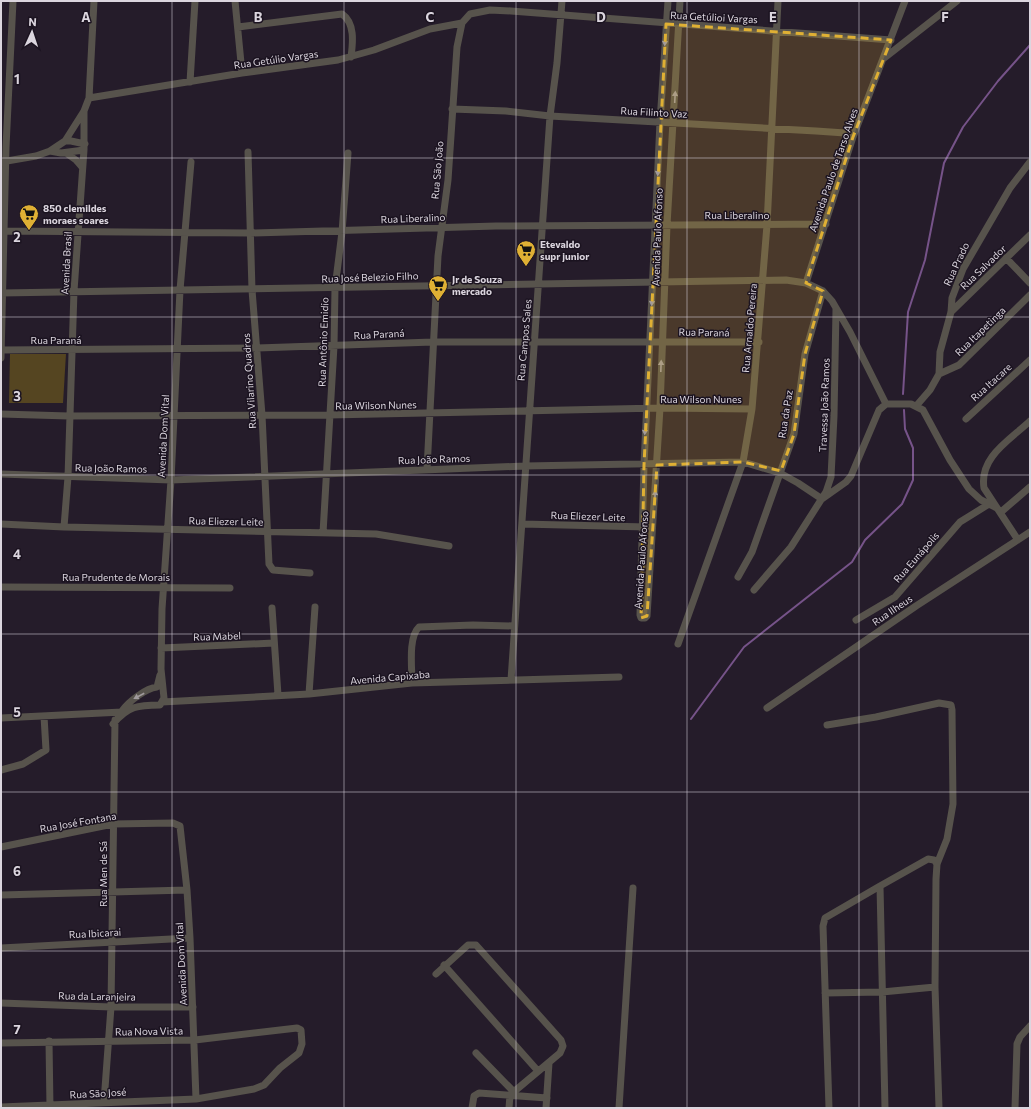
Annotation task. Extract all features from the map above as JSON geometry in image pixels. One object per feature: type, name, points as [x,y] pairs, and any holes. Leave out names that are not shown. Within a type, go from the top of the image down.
[{"type":"street","points":[[1,358],[3,160],[6,147],[13,1]]},
{"type":"street","name":"Avenida Brasil","points":[[64,527],[68,477],[74,291],[84,147],[84,111],[89,98],[94,1]]},
{"type":"street","points":[[190,82],[195,1]]},
{"type":"street","points":[[235,1],[242,73]]},
{"type":"street","name":"Rua Campos Sales","points":[[511,680],[528,412],[539,284],[550,116],[557,63],[562,1]]},
{"type":"street","name":"Avenida Paulo Afonso","points":[[668,1],[660,122],[646,409],[641,618],[645,618],[647,616],[657,465],[666,282],[667,225],[680,1]]},
{"type":"street","name":"Rua Arnaldo Pereira","points":[[678,644],[743,462],[752,409],[759,342],[767,225],[770,128],[778,1]]},
{"type":"street","name":"Avenida Paulo de Tarso Alves","points":[[806,283],[853,137],[869,97],[874,77],[883,60],[905,1]]},
{"type":"street","points":[[883,60],[957,1]]},
{"type":"street","points":[[462,23],[470,14],[490,10],[560,15]]},
{"type":"street","points":[[238,27],[342,14],[349,21],[351,26],[351,56]]},
{"type":"street","name":"Rua Getúlioi Vargas","points":[[560,15],[891,40]]},
{"type":"street","name":"Rua Getúlio Vargas","points":[[89,98],[242,73],[338,60],[374,50],[430,29],[462,23]]},
{"type":"street","name":"Rua São João","points":[[427,469],[428,414],[434,342],[436,284],[441,227],[448,180],[457,48],[462,23]]},
{"type":"street","name":"Rua Filinto Vaz","points":[[452,109],[506,111],[550,116],[845,133],[853,137]]},
{"type":"street","points":[[65,142],[84,111]]},
{"type":"street","points":[[3,160],[36,156],[50,151],[71,140],[84,147]]},
{"type":"street","points":[[50,151],[66,153],[84,147]]},
{"type":"street","name":"Rua Vilarino Quadros","points":[[248,152],[252,290],[262,415],[269,531],[269,564],[273,570],[310,573]]},
{"type":"street","points":[[66,153],[76,160],[82,168]]},
{"type":"street","name":"Rua Antônio Emidio","points":[[323,533],[334,346],[335,288],[342,232],[348,153]]},
{"type":"street","name":"Avenida Dom Vital","points":[[159,704],[164,698],[161,669],[163,588],[166,530],[171,480],[180,290],[191,162]]},
{"type":"street","name":"Rua Prado","points":[[940,374],[940,352],[951,312],[952,298],[963,269],[1010,188],[1030,162]]},
{"type":"street","name":"Rua Liberalino","points":[[3,231],[250,233],[342,232],[441,227],[826,224]]},
{"type":"street","name":"Rua Salvador","points":[[951,312],[1030,235]]},
{"type":"street","points":[[1006,258],[1030,283]]},
{"type":"street","points":[[763,281],[786,280],[806,283],[823,291],[836,308],[864,358],[886,404]]},
{"type":"street","name":"Rua José Belezio Filho","points":[[2,293],[252,290],[436,284],[763,281]]},
{"type":"street","name":"Rua da Paz","points":[[738,577],[752,552],[794,434],[805,354],[823,291]]},
{"type":"street","name":"Rua Itapetinga","points":[[940,374],[959,365],[1030,295]]},
{"type":"street","name":"Travessa João Ramos","points":[[822,499],[831,477],[836,308]]},
{"type":"street","name":"Rua Paraná","points":[[1,350],[257,348],[434,342],[759,342]]},
{"type":"street","name":"Rua Itacare","points":[[966,419],[1030,360]]},
{"type":"street","points":[[916,405],[930,390],[940,374]]},
{"type":"street","points":[[754,590],[792,547],[822,499],[846,482],[851,476],[879,410],[886,404],[911,404],[916,405],[923,410],[950,460],[969,489],[981,500],[999,510]]},
{"type":"street","name":"Rua Wilson Nunes","points":[[1,414],[69,416],[329,416],[660,408],[752,409]]},
{"type":"street","points":[[1018,540],[984,488],[983,479],[986,466],[991,456],[1030,421]]},
{"type":"street","name":"Rua João Ramos","points":[[1,474],[171,480],[326,475],[427,469],[743,462],[780,473],[798,482],[822,499]]},
{"type":"street","points":[[999,510],[1030,487]]},
{"type":"street","name":"Rua Eunápolis","points":[[856,620],[895,596],[960,522],[989,504]]},
{"type":"street","name":"Rua Eliezer Leite","points":[[1,524],[166,530],[376,534],[449,546]]},
{"type":"street","name":"Rua Eliezer Leite","points":[[522,524],[653,527]]},
{"type":"street","name":"Rua Ilheus","points":[[767,708],[916,606],[1030,532]]},
{"type":"street","name":"Rua Prudente de Morais","points":[[1,587],[230,588]]},
{"type":"street","points":[[309,694],[315,607]]},
{"type":"street","points":[[272,608],[278,695]]},
{"type":"street","points":[[412,683],[412,639],[415,631],[419,627],[473,625],[514,626]]},
{"type":"street","name":"Rua Mabel","points":[[161,648],[274,643]]},
{"type":"street","points":[[113,724],[115,718],[133,699],[152,687],[156,687],[161,669]]},
{"type":"street","name":"Avenida Capixaba","points":[[113,724],[129,709],[135,706],[309,694],[412,683],[619,677]]},
{"type":"street","points":[[827,725],[876,717],[939,703],[951,704],[953,714],[953,804],[947,839],[937,864],[935,987],[939,1108]]},
{"type":"street","points":[[1,718],[122,712]]},
{"type":"street","points":[[1,770],[23,764],[46,750],[44,716]]},
{"type":"street","name":"Rua Men de Sá","points":[[104,1102],[111,1007],[113,724]]},
{"type":"street","name":"Rua José Fontana","points":[[1,847],[113,824],[173,823],[177,824],[181,829]]},
{"type":"street","name":"Avenida Dom Vital","points":[[181,829],[190,938],[196,1099]]},
{"type":"street","points":[[828,1108],[823,926],[825,918],[928,859],[934,860],[937,864]]},
{"type":"street","points":[[880,886],[885,1108]]},
{"type":"street","points":[[619,1108],[633,888]]},
{"type":"street","points":[[1,895],[187,890]]},
{"type":"street","name":"Rua Ibicarai","points":[[1,948],[190,938]]},
{"type":"street","points":[[436,974],[468,945],[476,945],[561,1040],[562,1049],[549,1063],[512,1094],[509,1108]]},
{"type":"street","points":[[444,966],[538,1071]]},
{"type":"street","points":[[825,993],[882,992],[935,987]]},
{"type":"street","name":"Rua da Laranjeira","points":[[1,1003],[111,1007],[192,1007]]},
{"type":"street","points":[[1015,1108],[1017,1044],[1020,1037],[1030,1026]]},
{"type":"street","name":"Rua Nova Vista","points":[[1,1043],[49,1041],[109,1042],[195,1040],[297,1028]]},
{"type":"street","name":"Rua São José","points":[[1,1107],[50,1107],[104,1102],[196,1099],[254,1089],[264,1085],[280,1068],[299,1053],[302,1044],[302,1034],[301,1030],[297,1028]]},
{"type":"street","points":[[49,1041],[50,1107]]},
{"type":"street","points":[[476,1053],[512,1094]]},
{"type":"street","points":[[546,1108],[549,1063]]},
{"type":"street","points":[[472,1108],[474,1096],[479,1093],[512,1094],[547,1098]]},
{"type":"highlighted area","points":[[666,24],[891,40],[853,137],[806,283],[823,291],[805,354],[794,434],[781,471],[743,462],[657,465],[647,616],[641,618],[640,615],[644,465]]},
{"type":"shaded area","points":[[10,354],[66,354],[63,403],[9,403]]},
{"type":"waterway","points":[[903,394],[908,312],[925,260],[944,163],[963,127],[998,81],[1030,45]]},
{"type":"waterway","points":[[691,719],[744,647],[852,562],[865,540],[902,504],[913,480],[913,448],[905,429],[904,410]]},
{"type":"place","name":"850 clemildes moraes soares","points":[[29,231]]},
{"type":"place","name":"Etevaldo supr junior","points":[[526,267]]},
{"type":"place","name":"Jr de Souza mercado","points":[[438,302]]}]
